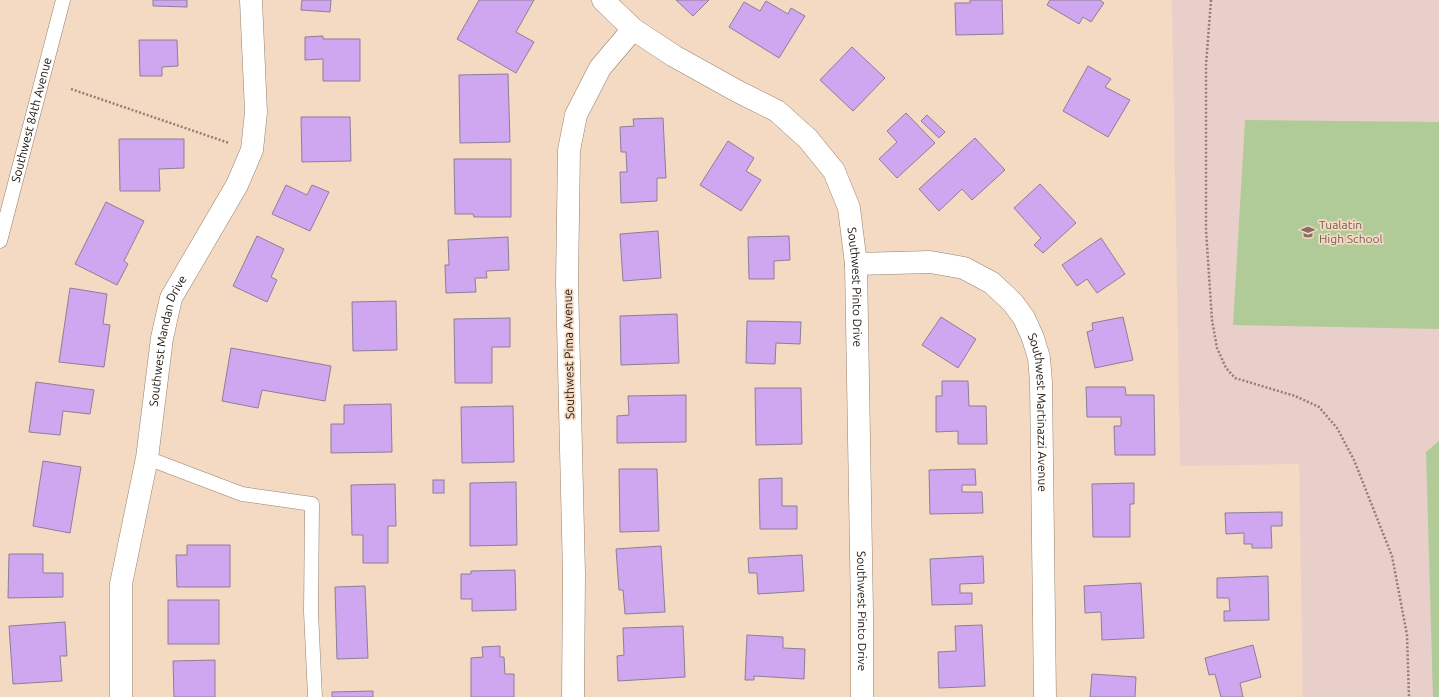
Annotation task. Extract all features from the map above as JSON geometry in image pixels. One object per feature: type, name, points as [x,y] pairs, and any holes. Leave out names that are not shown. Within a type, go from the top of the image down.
[{"type":"street","name":"Southwest Mandan Drive","points":[[121,697],[121,584],[147,458],[162,338],[171,298],[237,185],[252,150],[256,112],[251,0]]},
{"type":"street","name":"Southwest Pinto Drive","points":[[603,0],[633,29],[674,56],[776,111],[808,139],[834,171],[849,208],[856,264],[862,596],[862,697]]},
{"type":"street","name":"Southwest Pima Avenue","points":[[573,697],[574,574],[567,282],[569,150],[576,115],[600,68],[633,29]]},
{"type":"street","name":"Southwest Martinazzi Avenue","points":[[856,264],[930,262],[964,268],[992,283],[1013,303],[1024,318],[1034,338],[1039,358],[1041,382],[1045,697]]},
{"type":"lane","name":"Southwest 84th Avenue","points":[[0,241],[63,0]]},
{"type":"lane","points":[[147,458],[242,494],[312,504],[312,612],[315,697]]},
{"type":"path","points":[[1211,0],[1206,65],[1206,230],[1212,320],[1217,348],[1226,368],[1235,378],[1295,396],[1319,407],[1337,428],[1354,460],[1392,556],[1408,635],[1409,697]]},
{"type":"path","points":[[72,89],[252,150]]},
{"type":"shaded area","name":"Tualatin High School","points":[[1172,0],[1439,0],[1439,697],[1303,697],[1299,464],[1180,466]]},
{"type":"green space","points":[[1245,120],[1439,122],[1439,329],[1233,325]]},
{"type":"green space","points":[[1439,441],[1439,697],[1433,697],[1426,452]]},
{"type":"building","points":[[153,0],[187,0],[187,7],[153,6]]},
{"type":"building","points":[[302,0],[331,0],[330,12],[301,10]]},
{"type":"building","points":[[479,0],[534,0],[516,32],[534,42],[516,73],[457,39]]},
{"type":"building","points":[[676,0],[709,0],[693,16]]},
{"type":"building","points":[[970,0],[1002,0],[1003,34],[956,35],[955,3],[970,3]]},
{"type":"building","points":[[1050,0],[1100,0],[1104,3],[1091,22],[1083,17],[1079,24],[1047,5]]},
{"type":"building","points":[[766,1],[788,14],[791,8],[805,16],[779,58],[729,27],[744,2],[760,11]]},
{"type":"building","points":[[323,36],[323,39],[360,39],[360,81],[323,81],[323,59],[305,60],[305,37]]},
{"type":"building","points":[[139,40],[177,40],[178,66],[162,67],[162,76],[140,76]]},
{"type":"building","points":[[852,47],[885,78],[853,111],[820,80]]},
{"type":"building","points":[[1088,66],[1111,79],[1105,87],[1130,100],[1108,137],[1063,111]]},
{"type":"building","points":[[508,74],[510,142],[460,143],[459,75]]},
{"type":"building","points":[[906,113],[935,143],[897,178],[879,159],[897,142],[887,131]]},
{"type":"building","points":[[927,115],[945,132],[939,138],[921,121]]},
{"type":"building","points":[[301,117],[350,117],[351,161],[302,162]]},
{"type":"building","points":[[663,118],[666,178],[657,178],[657,201],[621,203],[620,172],[627,172],[626,152],[621,152],[620,127],[634,126],[633,119]]},
{"type":"building","points":[[975,138],[1005,170],[972,200],[962,189],[939,211],[919,189]]},
{"type":"building","points":[[119,139],[184,139],[184,168],[159,169],[160,191],[120,191]]},
{"type":"building","points":[[728,141],[754,158],[746,171],[761,180],[741,211],[700,185]]},
{"type":"building","points":[[454,159],[511,159],[511,217],[474,217],[473,214],[455,214]]},
{"type":"building","points":[[1040,184],[1076,223],[1043,253],[1034,245],[1041,238],[1014,208]]},
{"type":"building","points":[[286,185],[307,195],[312,185],[329,192],[310,231],[272,214]]},
{"type":"building","points":[[106,202],[144,221],[124,261],[128,264],[117,285],[75,264]]},
{"type":"building","points":[[658,231],[661,278],[623,281],[620,234]]},
{"type":"building","points":[[257,236],[284,249],[271,277],[277,280],[267,302],[233,286]]},
{"type":"building","points":[[789,236],[790,260],[774,261],[774,279],[749,279],[748,237]]},
{"type":"building","points":[[508,237],[509,270],[486,271],[487,278],[475,278],[476,292],[446,293],[445,265],[449,265],[448,240]]},
{"type":"building","points":[[1101,238],[1125,274],[1097,293],[1087,279],[1077,286],[1062,265]]},
{"type":"building","points":[[70,288],[107,294],[103,324],[110,325],[104,367],[59,362]]},
{"type":"building","points":[[396,301],[397,350],[353,351],[352,302]]},
{"type":"building","points":[[677,314],[679,363],[621,365],[620,316]]},
{"type":"building","points":[[941,317],[976,339],[958,368],[922,345]]},
{"type":"building","points":[[1123,317],[1133,360],[1095,368],[1087,332],[1093,330],[1092,323]]},
{"type":"building","points":[[510,318],[510,347],[492,347],[492,383],[455,383],[454,319]]},
{"type":"building","points":[[747,321],[801,322],[800,344],[776,343],[775,364],[746,363]]},
{"type":"building","points":[[231,348],[331,366],[325,401],[262,390],[258,408],[222,401]]},
{"type":"building","points":[[942,381],[968,381],[969,406],[986,406],[987,444],[958,444],[958,431],[936,432],[936,396],[942,396]]},
{"type":"building","points":[[36,382],[94,390],[90,414],[63,411],[60,435],[29,432]]},
{"type":"building","points":[[1086,387],[1125,387],[1126,395],[1154,395],[1155,455],[1115,455],[1114,426],[1121,426],[1121,417],[1087,417]]},
{"type":"building","points":[[755,388],[801,388],[802,444],[756,445]]},
{"type":"building","points":[[686,395],[686,442],[617,443],[617,416],[629,415],[628,396]]},
{"type":"building","points":[[391,404],[392,452],[331,453],[331,424],[344,424],[344,405]]},
{"type":"building","points":[[513,406],[514,462],[462,463],[461,407]]},
{"type":"building","points":[[43,461],[81,467],[70,533],[33,526]]},
{"type":"building","points":[[619,469],[657,469],[659,531],[620,532]]},
{"type":"building","points":[[975,469],[976,485],[962,485],[962,492],[982,492],[983,513],[930,514],[929,470]]},
{"type":"building","points":[[782,478],[782,506],[797,506],[797,529],[760,529],[759,479]]},
{"type":"building","points":[[433,480],[444,480],[444,493],[433,493]]},
{"type":"building","points":[[516,482],[517,545],[470,546],[470,483]]},
{"type":"building","points":[[1134,483],[1134,504],[1130,504],[1130,537],[1093,537],[1092,484]]},
{"type":"building","points":[[395,484],[396,526],[388,526],[388,563],[363,563],[363,535],[352,535],[351,485]]},
{"type":"building","points":[[1282,512],[1282,526],[1271,526],[1272,548],[1252,548],[1252,544],[1244,544],[1244,533],[1226,534],[1225,513]]},
{"type":"building","points":[[187,545],[230,545],[230,587],[177,587],[176,555],[187,555]]},
{"type":"building","points":[[661,546],[665,612],[625,614],[623,590],[619,590],[616,549]]},
{"type":"building","points":[[9,554],[43,554],[43,573],[63,573],[63,597],[8,598]]},
{"type":"building","points":[[802,555],[804,591],[758,594],[757,573],[749,573],[748,558]]},
{"type":"building","points":[[983,556],[984,583],[960,584],[960,593],[972,593],[972,604],[932,605],[930,559]]},
{"type":"building","points":[[515,570],[516,610],[472,611],[472,599],[461,599],[461,574],[471,574],[471,571]]},
{"type":"building","points":[[1268,576],[1269,620],[1224,621],[1224,611],[1230,611],[1229,598],[1217,598],[1217,578]]},
{"type":"building","points":[[1141,583],[1144,638],[1102,640],[1101,612],[1085,613],[1084,586]]},
{"type":"building","points":[[365,586],[368,658],[337,659],[335,587]]},
{"type":"building","points":[[168,600],[219,600],[219,644],[168,644]]},
{"type":"building","points":[[65,622],[67,656],[60,656],[62,681],[13,684],[9,626]]},
{"type":"building","points":[[982,625],[985,686],[939,688],[938,652],[956,651],[955,626]]},
{"type":"building","points":[[683,626],[685,677],[618,681],[617,656],[624,655],[623,628]]},
{"type":"building","points":[[747,635],[783,637],[783,648],[805,649],[804,679],[754,676],[754,680],[745,680]]},
{"type":"building","points":[[1253,645],[1261,677],[1240,683],[1243,697],[1221,697],[1215,674],[1209,675],[1205,658]]},
{"type":"building","points":[[500,646],[500,657],[504,657],[505,674],[514,674],[514,697],[471,697],[471,658],[483,657],[482,647]]},
{"type":"building","points":[[215,660],[215,697],[174,697],[173,661]]},
{"type":"building","points":[[1092,674],[1136,677],[1135,697],[1090,697]]},
{"type":"building","points":[[373,691],[373,697],[332,697],[332,692]]},
{"type":"place","name":"Tualatin High School","points":[[1308,232]]}]
